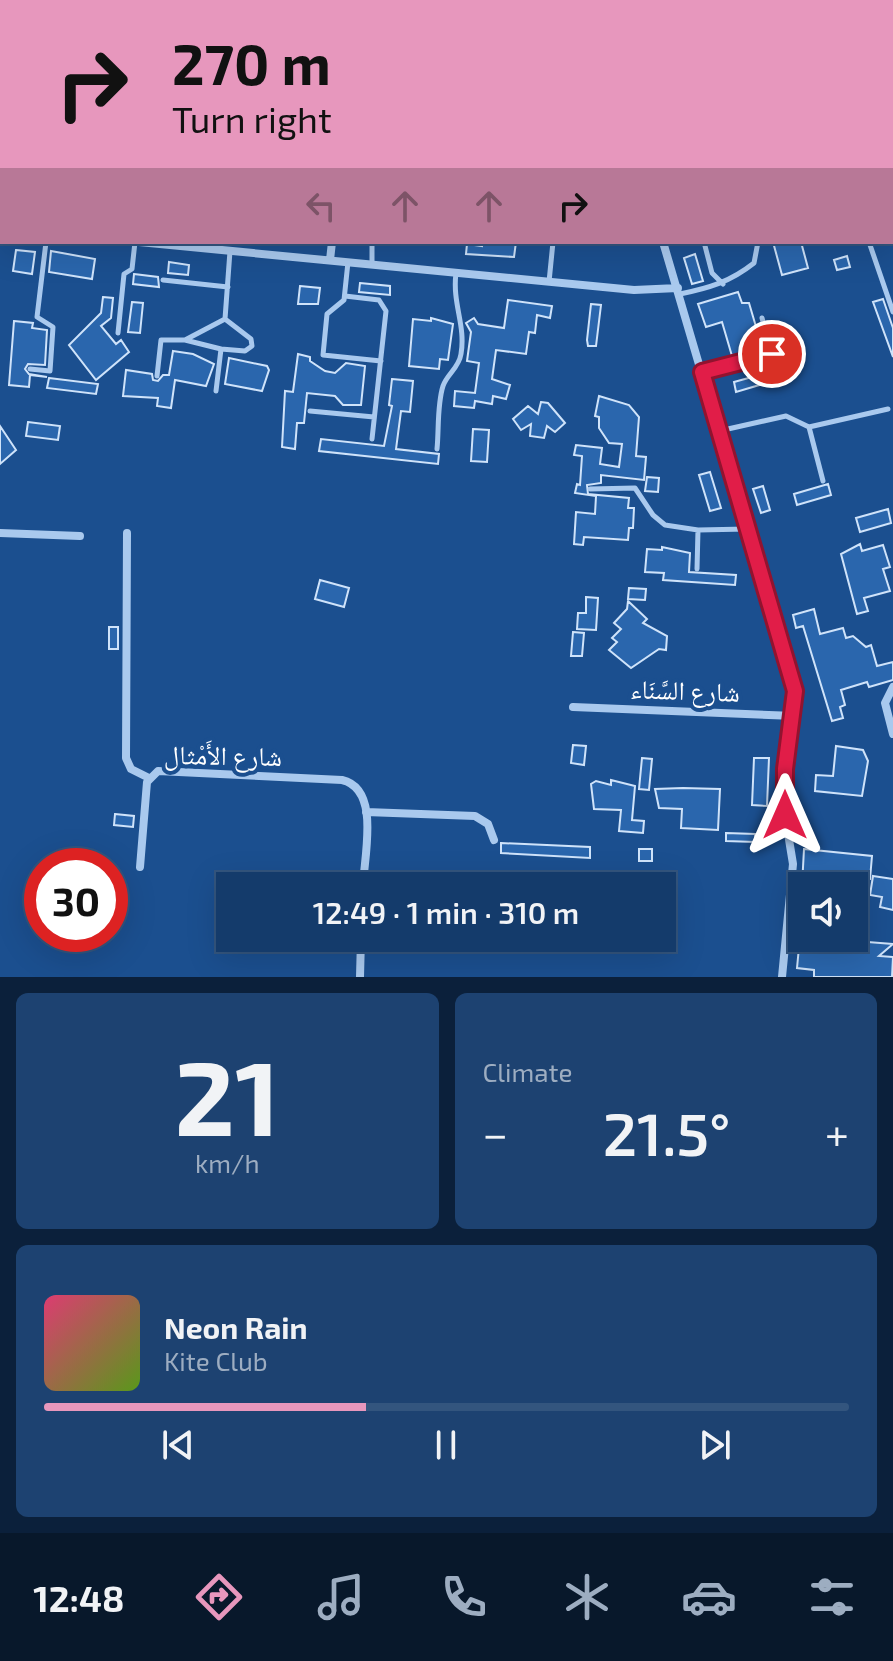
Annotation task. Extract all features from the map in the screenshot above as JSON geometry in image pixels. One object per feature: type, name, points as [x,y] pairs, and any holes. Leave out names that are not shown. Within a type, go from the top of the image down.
[{"type":"street","points":[[160,244],[634,290],[679,291]]},
{"type":"street","points":[[330,260],[332,244]]},
{"type":"street","points":[[664,244],[792,678],[795,716],[784,780],[785,815],[793,864],[782,977]]},
{"type":"street","points":[[0,533],[80,536]]},
{"type":"street","points":[[127,533],[126,758],[131,769],[149,778]]},
{"type":"street","points":[[893,687],[885,703],[893,734]]},
{"type":"street","name":"شارع السَّنَاء","points":[[573,707],[795,716]]},
{"type":"street","name":"شارع الأَمْثال","points":[[140,867],[149,778],[162,770],[342,780],[361,791],[366,812]]},
{"type":"street","points":[[364,872],[366,812],[475,816],[488,824],[494,840]]},
{"type":"street","points":[[360,977],[361,952]]},
{"type":"lane","points":[[30,369],[50,371],[53,327],[37,317],[46,244]]},
{"type":"lane","points":[[118,333],[124,274],[132,269],[137,244]]},
{"type":"lane","points":[[372,244],[372,264]]},
{"type":"lane","points":[[549,282],[553,244]]},
{"type":"lane","points":[[705,244],[712,273],[724,284]]},
{"type":"lane","points":[[679,291],[724,284],[754,263],[758,244]]},
{"type":"lane","points":[[870,244],[893,312]]},
{"type":"lane","points":[[225,319],[230,250]]},
{"type":"lane","points":[[348,261],[345,296],[327,314],[323,355],[381,361]]},
{"type":"lane","points":[[437,449],[443,383],[458,367],[461,355],[462,330],[454,297],[456,272]]},
{"type":"lane","points":[[163,280],[228,287]]},
{"type":"lane","points":[[345,296],[373,298],[385,308],[372,439]]},
{"type":"lane","points":[[702,372],[772,354],[762,318]]},
{"type":"lane","points":[[185,340],[225,319]]},
{"type":"lane","points":[[157,376],[161,340],[185,340],[245,351],[252,346],[251,339],[225,319]]},
{"type":"lane","points":[[216,391],[221,349]]},
{"type":"lane","points":[[719,431],[786,416],[809,427],[888,409]]},
{"type":"lane","points":[[310,411],[374,417]]},
{"type":"lane","points":[[809,427],[823,481]]},
{"type":"lane","points":[[590,489],[635,488],[658,521],[698,530],[747,529]]},
{"type":"lane","points":[[697,569],[698,530]]},
{"type":"building","points":[[467,244],[516,244],[514,257],[466,254]]},
{"type":"building","points":[[774,244],[802,244],[808,268],[782,275]]},
{"type":"building","points":[[16,250],[35,252],[32,274],[13,271]]},
{"type":"building","points":[[51,251],[95,259],[92,279],[49,272]]},
{"type":"building","points":[[695,254],[703,281],[692,284],[684,258]]},
{"type":"building","points":[[847,256],[850,267],[837,270],[834,260]]},
{"type":"building","points":[[169,262],[189,265],[188,275],[168,273]]},
{"type":"building","points":[[134,274],[158,277],[159,287],[133,284]]},
{"type":"building","points":[[360,283],[390,286],[390,295],[359,292]]},
{"type":"building","points":[[300,286],[320,288],[318,304],[298,304]]},
{"type":"building","points":[[738,292],[742,303],[749,303],[762,347],[732,356],[722,322],[706,327],[698,304]]},
{"type":"building","points":[[103,297],[113,298],[111,318],[101,326],[116,344],[121,340],[129,352],[96,380],[69,345],[101,313]]},
{"type":"building","points":[[883,299],[893,328],[893,357],[873,302]]},
{"type":"building","points":[[508,300],[552,306],[550,318],[537,315],[535,333],[529,332],[526,354],[496,350],[492,379],[510,385],[506,399],[493,396],[492,404],[475,401],[474,408],[454,406],[455,391],[475,393],[479,363],[467,361],[471,332],[466,323],[474,318],[478,324],[504,328]]},
{"type":"building","points":[[132,302],[143,303],[140,333],[128,332]]},
{"type":"building","points":[[591,304],[601,305],[596,346],[588,346],[587,340]]},
{"type":"building","points":[[431,318],[453,324],[448,360],[440,359],[439,369],[409,366],[413,319],[431,321]]},
{"type":"building","points":[[14,321],[33,323],[32,328],[47,330],[45,365],[28,364],[25,369],[29,374],[47,377],[30,375],[29,387],[9,385]]},
{"type":"building","points":[[173,351],[193,354],[214,364],[206,386],[175,380],[171,408],[157,406],[158,398],[123,396],[126,370],[152,374],[153,380],[158,381],[163,375],[169,375]]},
{"type":"building","points":[[298,354],[310,357],[310,361],[325,371],[335,373],[346,363],[365,366],[361,405],[343,405],[335,396],[307,393],[304,423],[297,423],[295,449],[282,447],[285,391],[293,392]]},
{"type":"building","points":[[229,358],[267,366],[269,370],[262,391],[225,384]]},
{"type":"building","points":[[763,374],[766,383],[736,392],[734,382]]},
{"type":"building","points":[[49,378],[98,384],[96,394],[47,388]]},
{"type":"building","points":[[392,379],[413,381],[410,412],[401,411],[396,449],[439,454],[438,464],[319,451],[321,439],[384,446],[392,406],[389,405]]},
{"type":"building","points":[[599,396],[629,405],[639,417],[636,456],[646,457],[644,480],[601,475],[601,483],[587,485],[588,494],[629,498],[628,508],[634,508],[633,528],[629,528],[628,540],[584,537],[583,545],[574,544],[576,512],[595,514],[596,496],[575,493],[577,484],[580,485],[582,456],[574,455],[576,445],[602,448],[600,464],[619,467],[622,444],[609,443],[599,428],[599,417],[595,416]]},
{"type":"building","points":[[541,402],[548,403],[565,423],[555,432],[547,426],[544,438],[530,436],[531,424],[521,430],[513,419],[528,406],[538,414]]},
{"type":"building","points":[[28,422],[60,426],[58,440],[26,436]]},
{"type":"building","points":[[0,426],[16,450],[0,464]]},
{"type":"building","points":[[473,429],[489,430],[487,462],[471,461]]},
{"type":"building","points":[[710,472],[721,508],[710,511],[699,475]]},
{"type":"building","points":[[647,477],[659,478],[658,492],[645,491]]},
{"type":"building","points":[[828,484],[831,495],[797,505],[794,494]]},
{"type":"building","points":[[763,486],[770,510],[761,513],[753,489]]},
{"type":"building","points":[[888,509],[891,523],[860,532],[856,518]]},
{"type":"building","points":[[860,544],[862,551],[883,545],[890,567],[883,569],[890,591],[864,598],[868,611],[857,614],[841,554]]},
{"type":"building","points":[[662,547],[690,553],[689,572],[736,575],[735,585],[663,580],[664,573],[645,572],[647,549],[662,550]]},
{"type":"building","points":[[320,580],[349,588],[344,607],[315,599]]},
{"type":"building","points":[[629,588],[646,589],[645,600],[628,599]]},
{"type":"building","points":[[586,597],[598,598],[596,630],[577,629],[578,613],[586,613]]},
{"type":"building","points":[[628,601],[647,619],[643,623],[667,636],[666,650],[659,649],[631,668],[609,650],[617,642],[612,638],[621,629],[614,623],[627,609]]},
{"type":"building","points":[[814,609],[820,634],[843,628],[846,638],[853,636],[866,647],[871,645],[877,666],[893,662],[893,680],[869,687],[867,682],[841,690],[845,705],[840,707],[843,718],[832,721],[803,626],[796,628],[793,615]]},
{"type":"building","points":[[109,627],[118,627],[118,649],[109,649]]},
{"type":"building","points":[[573,632],[584,633],[582,656],[571,656]]},
{"type":"building","points":[[573,745],[586,746],[584,765],[571,763]]},
{"type":"building","points":[[836,746],[863,750],[868,761],[862,796],[815,791],[816,775],[833,776]]},
{"type":"building","points":[[642,758],[652,759],[649,790],[639,789]]},
{"type":"building","points":[[754,758],[769,758],[767,806],[752,805]]},
{"type":"building","points":[[611,780],[635,786],[632,820],[644,821],[643,833],[619,831],[621,810],[594,809],[591,784],[596,781],[611,785]]},
{"type":"building","points":[[655,789],[720,789],[718,830],[681,828],[682,809],[659,808]]},
{"type":"building","points":[[115,814],[134,816],[133,827],[114,825]]},
{"type":"building","points":[[726,833],[755,834],[755,842],[726,841]]},
{"type":"building","points":[[501,843],[590,847],[590,858],[501,853]]},
{"type":"building","points":[[639,849],[652,849],[652,861],[639,861]]},
{"type":"building","points":[[804,849],[872,856],[870,879],[868,872],[803,872]]},
{"type":"building","points":[[873,876],[893,879],[893,910],[880,907],[882,897],[870,895]]},
{"type":"building","points":[[868,942],[893,944],[879,956],[893,957],[892,977],[814,977],[814,970],[797,968],[799,952],[868,952]]},
{"type":"route","points":[[772,354],[702,372],[795,691],[795,716],[785,769],[785,815]]}]
